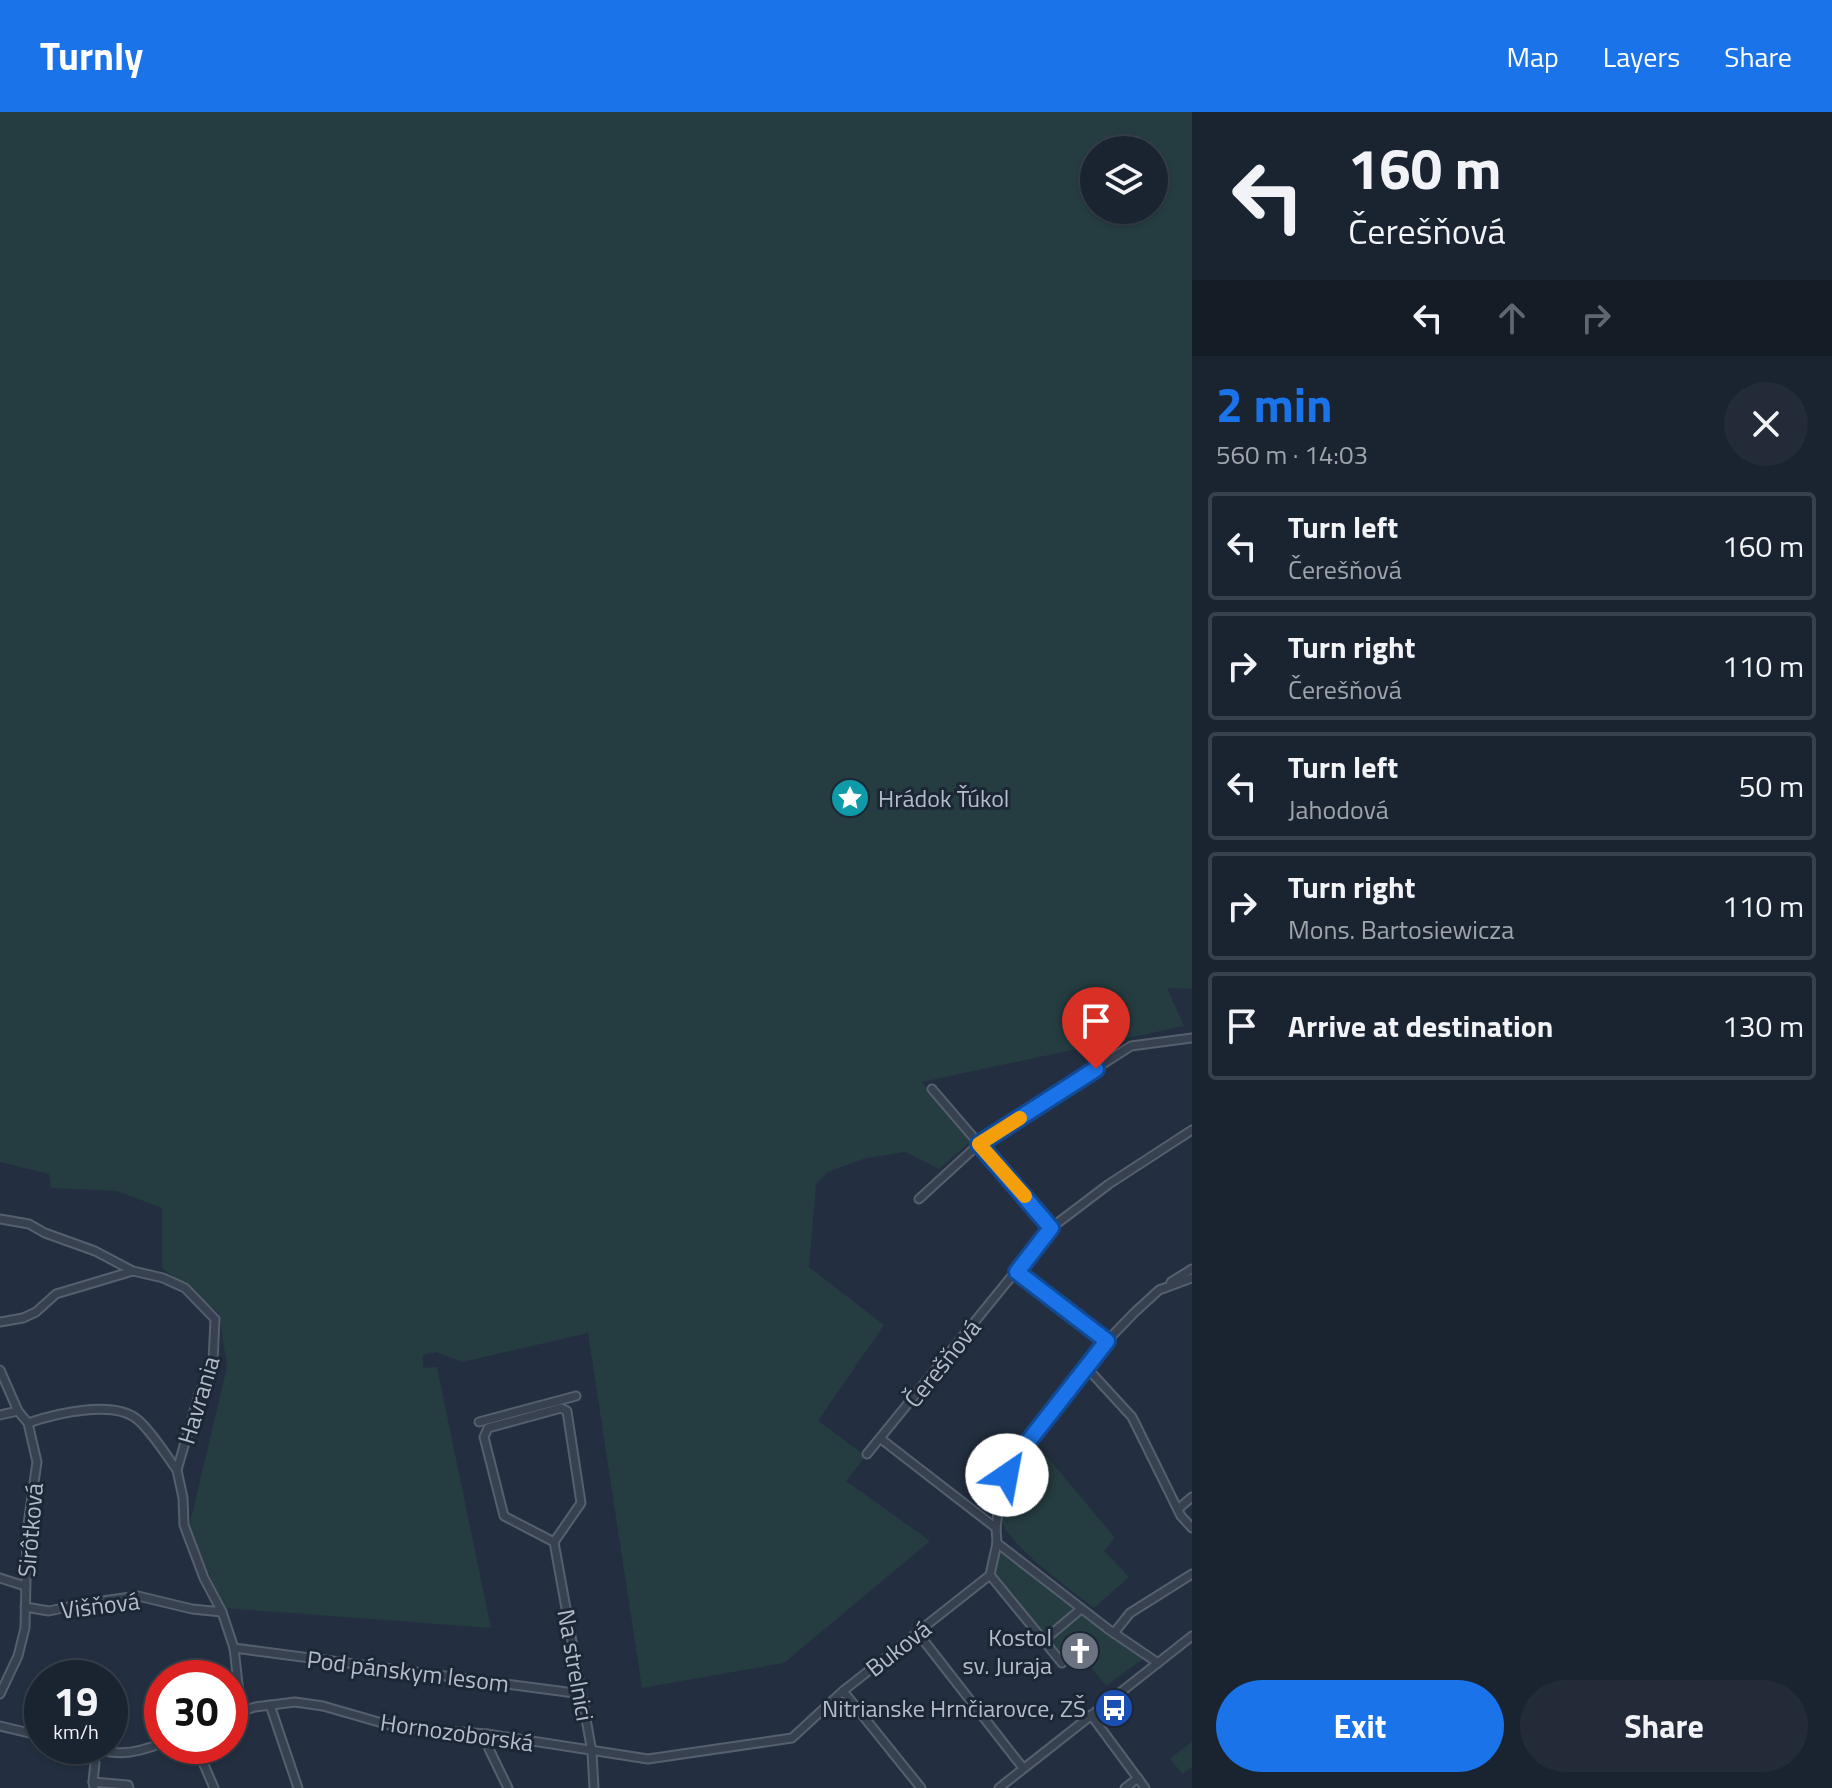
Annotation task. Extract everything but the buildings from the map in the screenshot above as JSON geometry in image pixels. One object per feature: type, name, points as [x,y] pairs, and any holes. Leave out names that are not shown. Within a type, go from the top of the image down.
[{"type":"street","points":[[919,1199],[979,1144],[1131,1046],[1192,1038]]},
{"type":"street","points":[[932,1089],[1051,1228]]},
{"type":"street","name":"Čerešňová","points":[[867,1454],[1051,1228],[1109,1184],[1192,1130]]},
{"type":"street","name":"Havrania","points":[[0,1219],[29,1224],[95,1251],[133,1271],[163,1278],[185,1288],[215,1319],[213,1362],[199,1394],[177,1470],[183,1498],[184,1525],[204,1578],[222,1612],[235,1660]]},
{"type":"street","points":[[1062,1663],[990,1575],[997,1543],[1001,1489],[1013,1461],[1107,1341],[1159,1290],[1192,1269]]},
{"type":"street","points":[[0,1322],[36,1312],[56,1294],[133,1271]]},
{"type":"street","points":[[1017,1272],[1107,1341]]},
{"type":"street","points":[[1159,1290],[1192,1278]]},
{"type":"street","points":[[1087,1368],[1132,1417],[1178,1509],[1192,1528]]},
{"type":"street","name":"Sirôtková","points":[[0,1370],[18,1411],[28,1423],[37,1462],[27,1531],[29,1559],[25,1586],[25,1628],[18,1656],[0,1694]]},
{"type":"street","points":[[479,1422],[507,1419],[576,1396]]},
{"type":"street","points":[[507,1419],[488,1428],[484,1437],[504,1516],[554,1542],[581,1503],[567,1411],[561,1408],[543,1409]]},
{"type":"street","points":[[28,1423],[58,1412],[107,1410],[127,1414],[137,1419],[177,1470]]},
{"type":"street","points":[[0,1415],[18,1411]]},
{"type":"street","points":[[881,1439],[996,1528]]},
{"type":"street","points":[[1178,1509],[1192,1497]]},
{"type":"street","name":"Na strelnici","points":[[554,1542],[592,1752],[594,1788]]},
{"type":"street","points":[[997,1543],[1081,1609],[1158,1663]]},
{"type":"street","points":[[1114,1633],[1130,1613],[1192,1574]]},
{"type":"street","name":"Buková","points":[[592,1752],[648,1759],[792,1738],[843,1691],[990,1575]]},
{"type":"street","name":"Višňová","points":[[0,1578],[25,1586]]},
{"type":"street","name":"Višňová","points":[[25,1607],[49,1611],[138,1596],[178,1607],[222,1612]]},
{"type":"street","points":[[1043,1641],[1081,1609]]},
{"type":"street","points":[[917,1632],[1023,1768]]},
{"type":"street","points":[[999,1788],[1192,1636]]},
{"type":"street","name":"Pod pánskym lesom","points":[[234,1648],[582,1694]]},
{"type":"street","points":[[843,1691],[921,1788]]},
{"type":"street","name":"Hornozoborská","points":[[248,1710],[295,1702],[323,1706],[396,1727],[487,1734],[592,1752]]},
{"type":"street","points":[[270,1705],[298,1788]]},
{"type":"street","points":[[1091,1715],[1145,1788]]},
{"type":"street","points":[[0,1726],[24,1732]]},
{"type":"street","points":[[487,1734],[489,1749],[508,1788]]},
{"type":"street","points":[[95,1764],[93,1785],[128,1785],[129,1788]]},
{"type":"street","points":[[204,1764],[214,1788]]},
{"type":"street","points":[[1125,1788],[1138,1778]]},
{"type":"green space","points":[[0,112],[1192,112],[1192,989],[1167,988],[1184,1026],[922,1082],[970,1142],[939,1169],[905,1152],[866,1158],[828,1172],[816,1184],[809,1267],[884,1325],[818,1421],[866,1456],[846,1481],[930,1541],[784,1663],[642,1688],[588,1333],[462,1362],[436,1352],[423,1355],[423,1368],[437,1367],[491,1628],[224,1608],[189,1527],[227,1367],[219,1313],[162,1268],[162,1208],[117,1191],[51,1188],[49,1174],[0,1162]]},
{"type":"green space","points":[[1034,1441],[1115,1538],[1104,1551],[1129,1577],[1094,1608],[1039,1565],[1003,1525],[999,1503],[1005,1484]]},
{"type":"green space","points":[[1000,1550],[1144,1658],[1106,1686],[1091,1667],[1062,1663],[993,1579]]},
{"type":"green space","points":[[1192,1742],[1192,1767],[1182,1774],[1170,1758]]},
{"type":"slow traffic","points":[[1020,1118],[979,1144],[1025,1196]]},
{"type":"place","name":"Hrádok Ťúkol","points":[[850,798]]},
{"type":"place","name":"Kostol sv. Juraja","points":[[1080,1651]]},
{"type":"place","name":"Nitrianske Hrnčiarovce, ZŠ","points":[[1114,1708]]},
{"type":"route","points":[[1007,1475],[1013,1461],[1107,1341],[1017,1272],[1051,1228],[979,1144],[1096,1069]]}]
